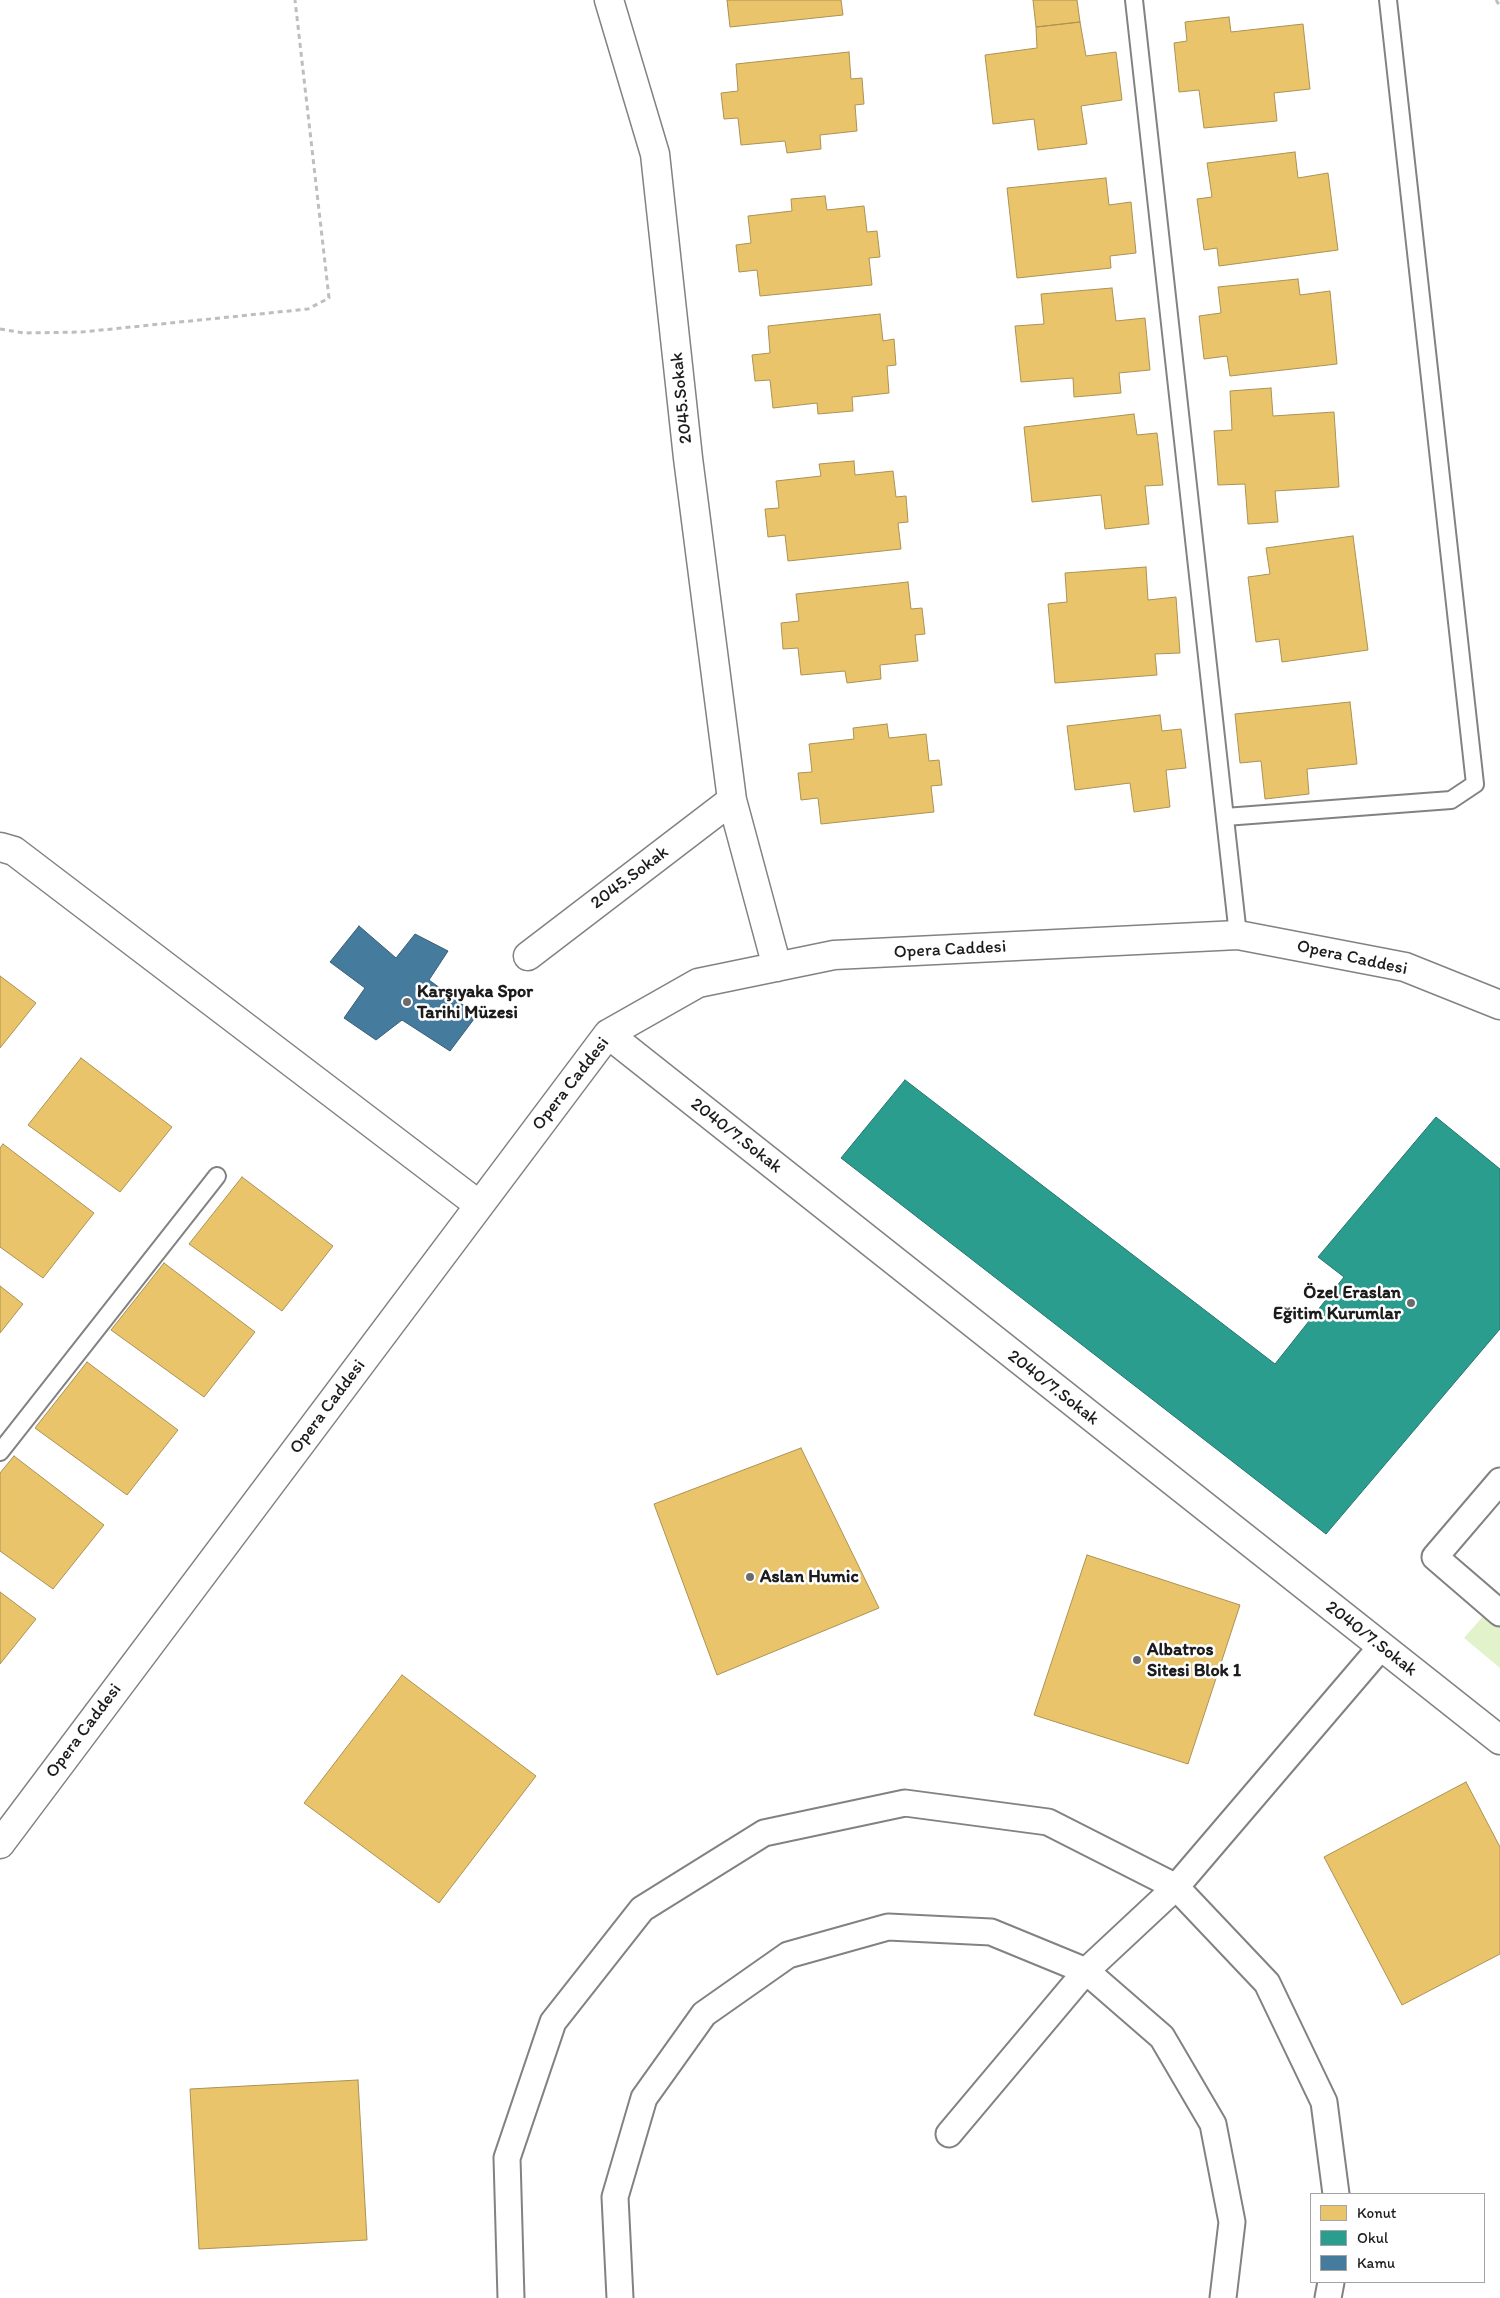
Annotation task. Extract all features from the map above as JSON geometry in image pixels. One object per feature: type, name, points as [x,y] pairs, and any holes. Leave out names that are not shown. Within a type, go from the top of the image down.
[{"type":"street","name":"2045.Sokak","points":[[609,0],[655,154],[688,458],[732,800],[777,967]]},
{"type":"street","name":"2045.Sokak","points":[[528,956],[732,800]]},
{"type":"street","points":[[0,846],[14,851],[479,1205]]},
{"type":"street","name":"Opera Caddesi","points":[[0,1844],[608,1034],[698,983],[834,955],[1238,935],[1405,967],[1500,1005]]},
{"type":"street","name":"2040/7.Sokak","points":[[608,1034],[1500,1740]]},
{"type":"street","points":[[1500,1481],[1434,1557],[1500,1613]]},
{"type":"street","points":[[949,2134],[1086,1971],[1176,1887],[1381,1647]]},
{"type":"street","points":[[511,2298],[508,2158],[553,2022],[642,1909],[764,1833],[905,1803],[1048,1822],[1176,1887],[1267,1983],[1324,2102],[1336,2193]]},
{"type":"street","points":[[620,2298],[615,2197],[644,2098],[704,2014],[788,1956],[888,1927],[991,1932],[1086,1971],[1162,2037],[1213,2124],[1232,2222],[1223,2298]]},
{"type":"street","points":[[1328,2298],[1331,2283]]},
{"type":"lane","points":[[1134,0],[1238,935]]},
{"type":"lane","points":[[1225,817],[1451,800],[1475,784],[1388,0]]},
{"type":"lane","points":[[0,1452],[218,1176]]},
{"type":"path","points":[[0,329],[24,333],[82,332],[308,309],[328,298],[295,0]]},
{"type":"path","points":[[1496,0],[1500,6]]},
{"type":"green space","points":[[1500,1597],[1500,1668],[1464,1638]]},
{"type":"building: Konut","points":[[727,0],[841,0],[843,15],[730,27]]},
{"type":"building: Konut","points":[[1033,0],[1077,0],[1080,22],[1036,27]]},
{"type":"building: Konut","points":[[1229,17],[1231,32],[1303,24],[1310,89],[1274,93],[1277,121],[1204,128],[1199,90],[1179,92],[1174,43],[1187,41],[1185,22]]},
{"type":"building: Konut","points":[[1080,22],[1086,56],[1116,52],[1122,100],[1081,106],[1087,144],[1038,150],[1034,119],[993,124],[985,55],[1037,48],[1036,27]]},
{"type":"building: Konut","points":[[849,52],[851,79],[862,78],[864,104],[855,105],[857,131],[820,135],[821,149],[787,153],[785,141],[741,145],[738,118],[724,119],[721,93],[738,91],[736,64]]},
{"type":"building: Konut","points":[[1295,152],[1298,178],[1328,173],[1338,250],[1219,266],[1217,248],[1204,250],[1197,199],[1212,197],[1207,163]]},
{"type":"building: Konut","points":[[1106,178],[1109,205],[1131,202],[1136,253],[1110,256],[1111,268],[1017,278],[1007,188]]},
{"type":"building: Konut","points":[[825,196],[827,210],[864,206],[867,232],[877,231],[880,257],[869,258],[872,285],[760,296],[757,270],[739,272],[736,245],[751,243],[748,216],[792,211],[791,199]]},
{"type":"building: Konut","points":[[1298,279],[1300,295],[1330,291],[1337,364],[1230,376],[1227,356],[1204,359],[1199,316],[1221,313],[1218,287]]},
{"type":"building: Konut","points":[[1112,288],[1116,321],[1145,318],[1150,370],[1119,373],[1121,393],[1074,397],[1073,378],[1021,382],[1015,326],[1044,324],[1041,294]]},
{"type":"building: Konut","points":[[880,314],[883,341],[894,339],[896,365],[887,366],[889,393],[852,397],[853,411],[818,414],[817,403],[773,408],[770,380],[755,381],[752,355],[770,353],[768,326]]},
{"type":"building: Konut","points":[[1271,388],[1273,416],[1334,412],[1339,487],[1275,491],[1278,522],[1248,524],[1245,484],[1218,485],[1214,431],[1232,430],[1230,391]]},
{"type":"building: Konut","points":[[1134,414],[1137,435],[1157,433],[1163,485],[1145,486],[1149,524],[1105,529],[1101,495],[1032,502],[1024,427]]},
{"type":"building: Konut","points":[[854,461],[855,475],[893,471],[896,497],[906,496],[908,522],[898,523],[901,549],[788,561],[785,535],[768,537],[765,509],[779,508],[776,481],[821,476],[819,464]]},
{"type":"building: Konut","points":[[1353,536],[1368,650],[1282,662],[1279,639],[1256,642],[1248,577],[1270,574],[1266,548]]},
{"type":"building: Konut","points":[[1146,567],[1148,600],[1176,597],[1180,653],[1155,654],[1157,675],[1055,683],[1048,604],[1067,602],[1065,573]]},
{"type":"building: Konut","points":[[908,582],[911,609],[922,608],[925,634],[915,635],[918,661],[880,665],[881,679],[847,683],[845,671],[801,675],[798,648],[783,649],[781,623],[799,621],[796,594]]},
{"type":"building: Konut","points":[[1350,702],[1357,764],[1307,769],[1309,794],[1265,799],[1261,761],[1240,763],[1235,714]]},
{"type":"building: Konut","points":[[1160,715],[1162,731],[1181,729],[1186,768],[1166,770],[1170,807],[1134,812],[1130,783],[1075,790],[1067,726]]},
{"type":"building: Konut","points":[[887,724],[889,738],[926,734],[929,761],[939,760],[942,785],[931,786],[934,812],[821,824],[818,798],[801,800],[798,773],[812,772],[809,744],[854,739],[853,728]]},
{"type":"building: Konut","points":[[0,976],[36,1003],[0,1048]]},
{"type":"building: Konut","points":[[81,1058],[172,1127],[120,1192],[28,1125]]},
{"type":"building: Konut","points":[[3,1144],[94,1213],[43,1278],[0,1247],[0,1148]]},
{"type":"building: Konut","points":[[242,1177],[333,1246],[282,1311],[189,1244]]},
{"type":"building: Konut","points":[[164,1263],[255,1332],[204,1397],[111,1330]]},
{"type":"building: Konut","points":[[0,1286],[23,1304],[0,1333]]},
{"type":"building: Konut","points":[[87,1362],[178,1430],[127,1495],[35,1428]]},
{"type":"building: Konut","points":[[801,1448],[879,1608],[717,1675],[654,1504]]},
{"type":"building: Konut","points":[[14,1456],[104,1525],[53,1589],[0,1551],[0,1473]]},
{"type":"building: Konut","name":"Albatros Sitesi Blok 1","points":[[1087,1555],[1240,1605],[1188,1764],[1034,1715]]},
{"type":"building: Konut","points":[[0,1592],[36,1619],[0,1664]]},
{"type":"building: Konut","points":[[402,1675],[536,1776],[439,1903],[304,1803]]},
{"type":"building: Konut","points":[[1466,1782],[1500,1847],[1500,1954],[1402,2005],[1324,1857]]},
{"type":"building: Konut","points":[[358,2080],[367,2240],[199,2249],[190,2089]]},
{"type":"building: Okul","name":"Özel Eraslan Eğitim Kurumlar","points":[[905,1080],[1275,1364],[1344,1277],[1318,1257],[1436,1117],[1500,1169],[1500,1329],[1326,1534],[841,1158]]},
{"type":"building: Kamu","name":"Karşıyaka Spor Tarihi Müzesi","points":[[359,926],[396,958],[415,934],[448,951],[429,980],[477,1015],[450,1051],[402,1020],[376,1040],[344,1018],[365,988],[330,962]]},
{"type":"place","name":"Karşıyaka Spor Tarihi Müzesi","points":[[407,1002]]},
{"type":"place","name":"Özel Eraslan Eğitim Kurumlar","points":[[1411,1303]]},
{"type":"place","name":"Aslan Humic","points":[[750,1577]]},
{"type":"place","name":"Albatros Sitesi Blok 1","points":[[1137,1660]]}]
